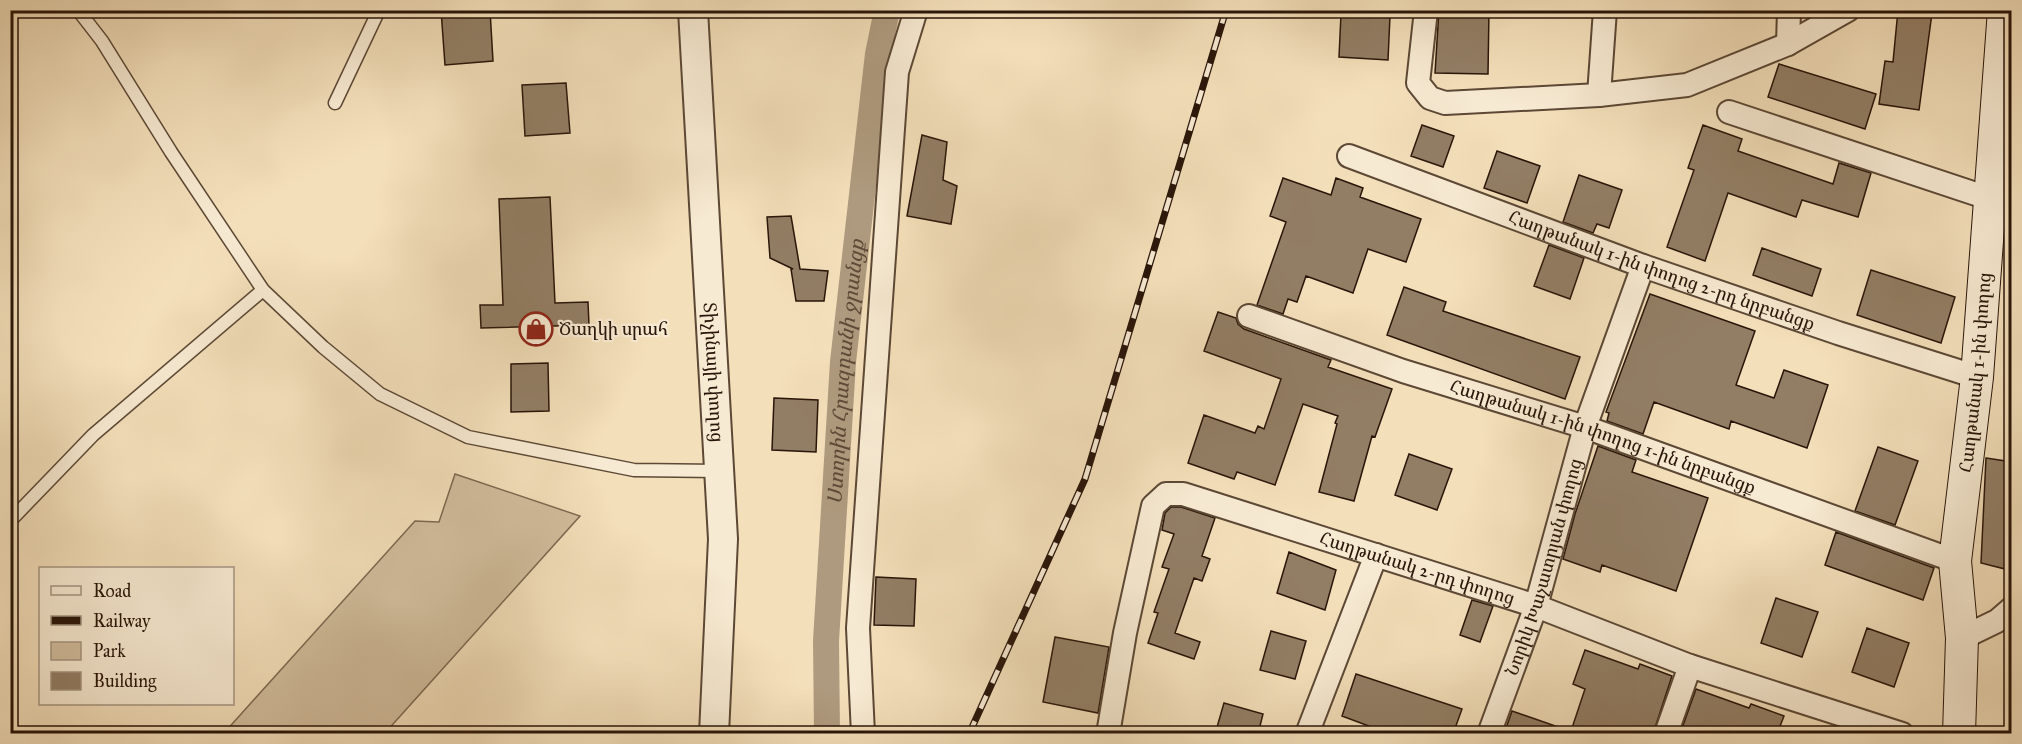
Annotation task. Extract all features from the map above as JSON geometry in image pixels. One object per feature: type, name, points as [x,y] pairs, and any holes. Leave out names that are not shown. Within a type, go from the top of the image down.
[{"type":"main road","name":"Հաղթանակ 1-ին փողոց","points":[[1959,734],[1962,638],[1955,561],[1977,377],[2004,10]]},
{"type":"street","name":"Տիչինայի փողոց","points":[[693,10],[723,539],[714,734]]},
{"type":"street","points":[[863,734],[858,628],[897,72],[916,10]]},
{"type":"street","points":[[1426,10],[1418,83],[1430,98],[1445,103],[1599,95],[1687,85],[1788,44],[1848,10]]},
{"type":"street","points":[[1599,95],[1605,10]]},
{"type":"street","points":[[1788,44],[1789,10]]},
{"type":"street","points":[[1729,112],[1991,199]]},
{"type":"street","name":"Հաղթանակ 1-ին փողոց 2-րդ նրբանցք","points":[[1349,156],[1643,266],[1977,377]]},
{"type":"street","name":"Նորիկ Խաչատրյան փողոց","points":[[1490,734],[1536,606],[1585,427],[1643,266]]},
{"type":"street","name":"Հաղթանակ 1-ին փողոց 1-ին նրբանցք","points":[[1249,316],[1404,371],[1585,427],[1955,561]]},
{"type":"street","name":"Հաղթանակ 2-րդ փողոց","points":[[1108,734],[1125,633],[1153,507],[1166,494],[1183,494],[1536,606],[1690,666],[1902,734]]},
{"type":"street","points":[[1307,734],[1376,555]]},
{"type":"street","points":[[1962,638],[1997,621],[2012,608]]},
{"type":"street","points":[[1666,734],[1690,666]]},
{"type":"lane","points":[[78,10],[102,41],[171,152],[262,290],[323,347],[380,394],[468,437],[634,470],[719,471]]},
{"type":"lane","points":[[335,103],[379,10]]},
{"type":"lane","points":[[10,521],[93,435],[262,290]]},
{"type":"green space","points":[[455,474],[580,516],[385,733],[224,733],[415,521],[439,522]]},
{"type":"building","points":[[441,10],[490,10],[493,61],[445,65]]},
{"type":"building","points":[[1439,10],[1489,10],[1488,74],[1435,73]]},
{"type":"building","points":[[1898,10],[1932,13],[1919,110],[1879,104],[1885,61],[1893,62]]},
{"type":"building","points":[[1341,14],[1390,16],[1388,60],[1339,57]]},
{"type":"building","points":[[1779,64],[1876,94],[1865,129],[1768,97]]},
{"type":"building","points":[[566,83],[570,133],[525,136],[522,85]]},
{"type":"building","points":[[1422,125],[1454,136],[1443,167],[1411,156]]},
{"type":"building","points":[[1703,125],[1742,139],[1738,151],[1833,184],[1839,163],[1871,173],[1858,217],[1802,200],[1796,217],[1728,193],[1705,261],[1667,247],[1694,170],[1688,168]]},
{"type":"building","points":[[922,135],[947,142],[943,180],[957,186],[951,224],[907,216]]},
{"type":"building","points":[[1497,151],[1540,166],[1527,203],[1484,188]]},
{"type":"building","points":[[1579,175],[1622,190],[1609,228],[1597,224],[1593,233],[1563,222]]},
{"type":"building","points":[[1283,178],[1331,195],[1336,178],[1363,188],[1360,197],[1421,219],[1406,262],[1368,249],[1353,293],[1306,276],[1297,302],[1288,299],[1283,314],[1257,305],[1286,222],[1270,216]]},
{"type":"building","points":[[550,197],[555,303],[588,302],[589,325],[481,328],[480,305],[503,305],[499,199]]},
{"type":"building","points":[[791,216],[800,269],[828,271],[824,301],[796,301],[791,269],[793,269],[770,258],[767,217]]},
{"type":"building","points":[[1549,245],[1584,258],[1570,299],[1534,286]]},
{"type":"building","points":[[1762,248],[1821,269],[1812,296],[1753,275]]},
{"type":"building","points":[[1871,270],[1955,297],[1941,343],[1857,315]]},
{"type":"building","points":[[1404,287],[1446,302],[1443,311],[1580,357],[1565,399],[1387,335]]},
{"type":"building","points":[[1650,294],[1755,331],[1736,385],[1774,398],[1784,370],[1828,385],[1807,448],[1731,421],[1729,429],[1654,402],[1643,434],[1607,421],[1609,413],[1606,412]]},
{"type":"building","points":[[1218,312],[1236,318],[1238,324],[1244,329],[1331,360],[1328,367],[1392,389],[1375,437],[1372,436],[1354,501],[1319,492],[1338,416],[1303,404],[1275,485],[1237,472],[1234,479],[1188,463],[1204,415],[1255,433],[1258,426],[1264,429],[1281,379],[1204,351]]},
{"type":"building","points":[[548,363],[549,411],[511,412],[511,364]]},
{"type":"building","points":[[774,398],[818,400],[816,452],[772,450]]},
{"type":"building","points":[[1598,446],[1636,460],[1632,472],[1708,498],[1676,591],[1602,565],[1600,572],[1563,559],[1575,514]]},
{"type":"building","points":[[1878,447],[1918,461],[1895,525],[1855,511]]},
{"type":"building","points":[[1409,454],[1452,469],[1437,510],[1395,495]]},
{"type":"building","points":[[1986,458],[2012,462],[2012,551],[2005,569],[1981,563]]},
{"type":"building","points":[[1171,507],[1181,507],[1215,518],[1202,556],[1210,559],[1202,581],[1194,578],[1175,633],[1200,642],[1194,659],[1148,643],[1158,613],[1154,612],[1169,569],[1162,567],[1174,534],[1162,530],[1165,513]]},
{"type":"building","points":[[1836,532],[1934,568],[1923,600],[1825,565]]},
{"type":"building","points":[[1289,552],[1336,570],[1325,610],[1277,593]]},
{"type":"building","points":[[876,577],[916,579],[914,626],[874,625]]},
{"type":"building","points":[[1776,598],[1818,612],[1802,657],[1761,643]]},
{"type":"building","points":[[1472,600],[1493,606],[1480,642],[1460,635]]},
{"type":"building","points":[[1867,628],[1909,643],[1894,687],[1852,672]]},
{"type":"building","points":[[1271,631],[1306,641],[1295,679],[1260,670]]},
{"type":"building","points":[[1055,637],[1109,647],[1098,713],[1043,702]]},
{"type":"building","points":[[1585,650],[1638,669],[1640,664],[1672,676],[1653,734],[1589,734],[1572,728],[1585,689],[1573,684]]},
{"type":"building","points":[[1356,674],[1462,709],[1453,734],[1390,734],[1342,716]]},
{"type":"building","points":[[1696,689],[1749,708],[1751,704],[1784,716],[1777,734],[1680,734]]},
{"type":"building","points":[[1224,703],[1263,714],[1258,734],[1215,734]]},
{"type":"building","points":[[1512,711],[1567,730],[1567,734],[1504,734]]},
{"type":"waterway","name":"Ստորին Հրազդանի ջրանցք","points":[[827,734],[826,641],[843,362],[878,54],[887,10]]},
{"type":"railway","points":[[969,734],[1085,479],[1226,10]]},
{"type":"place","name":"Ծաղկի սրահ","points":[[536,329]]}]
